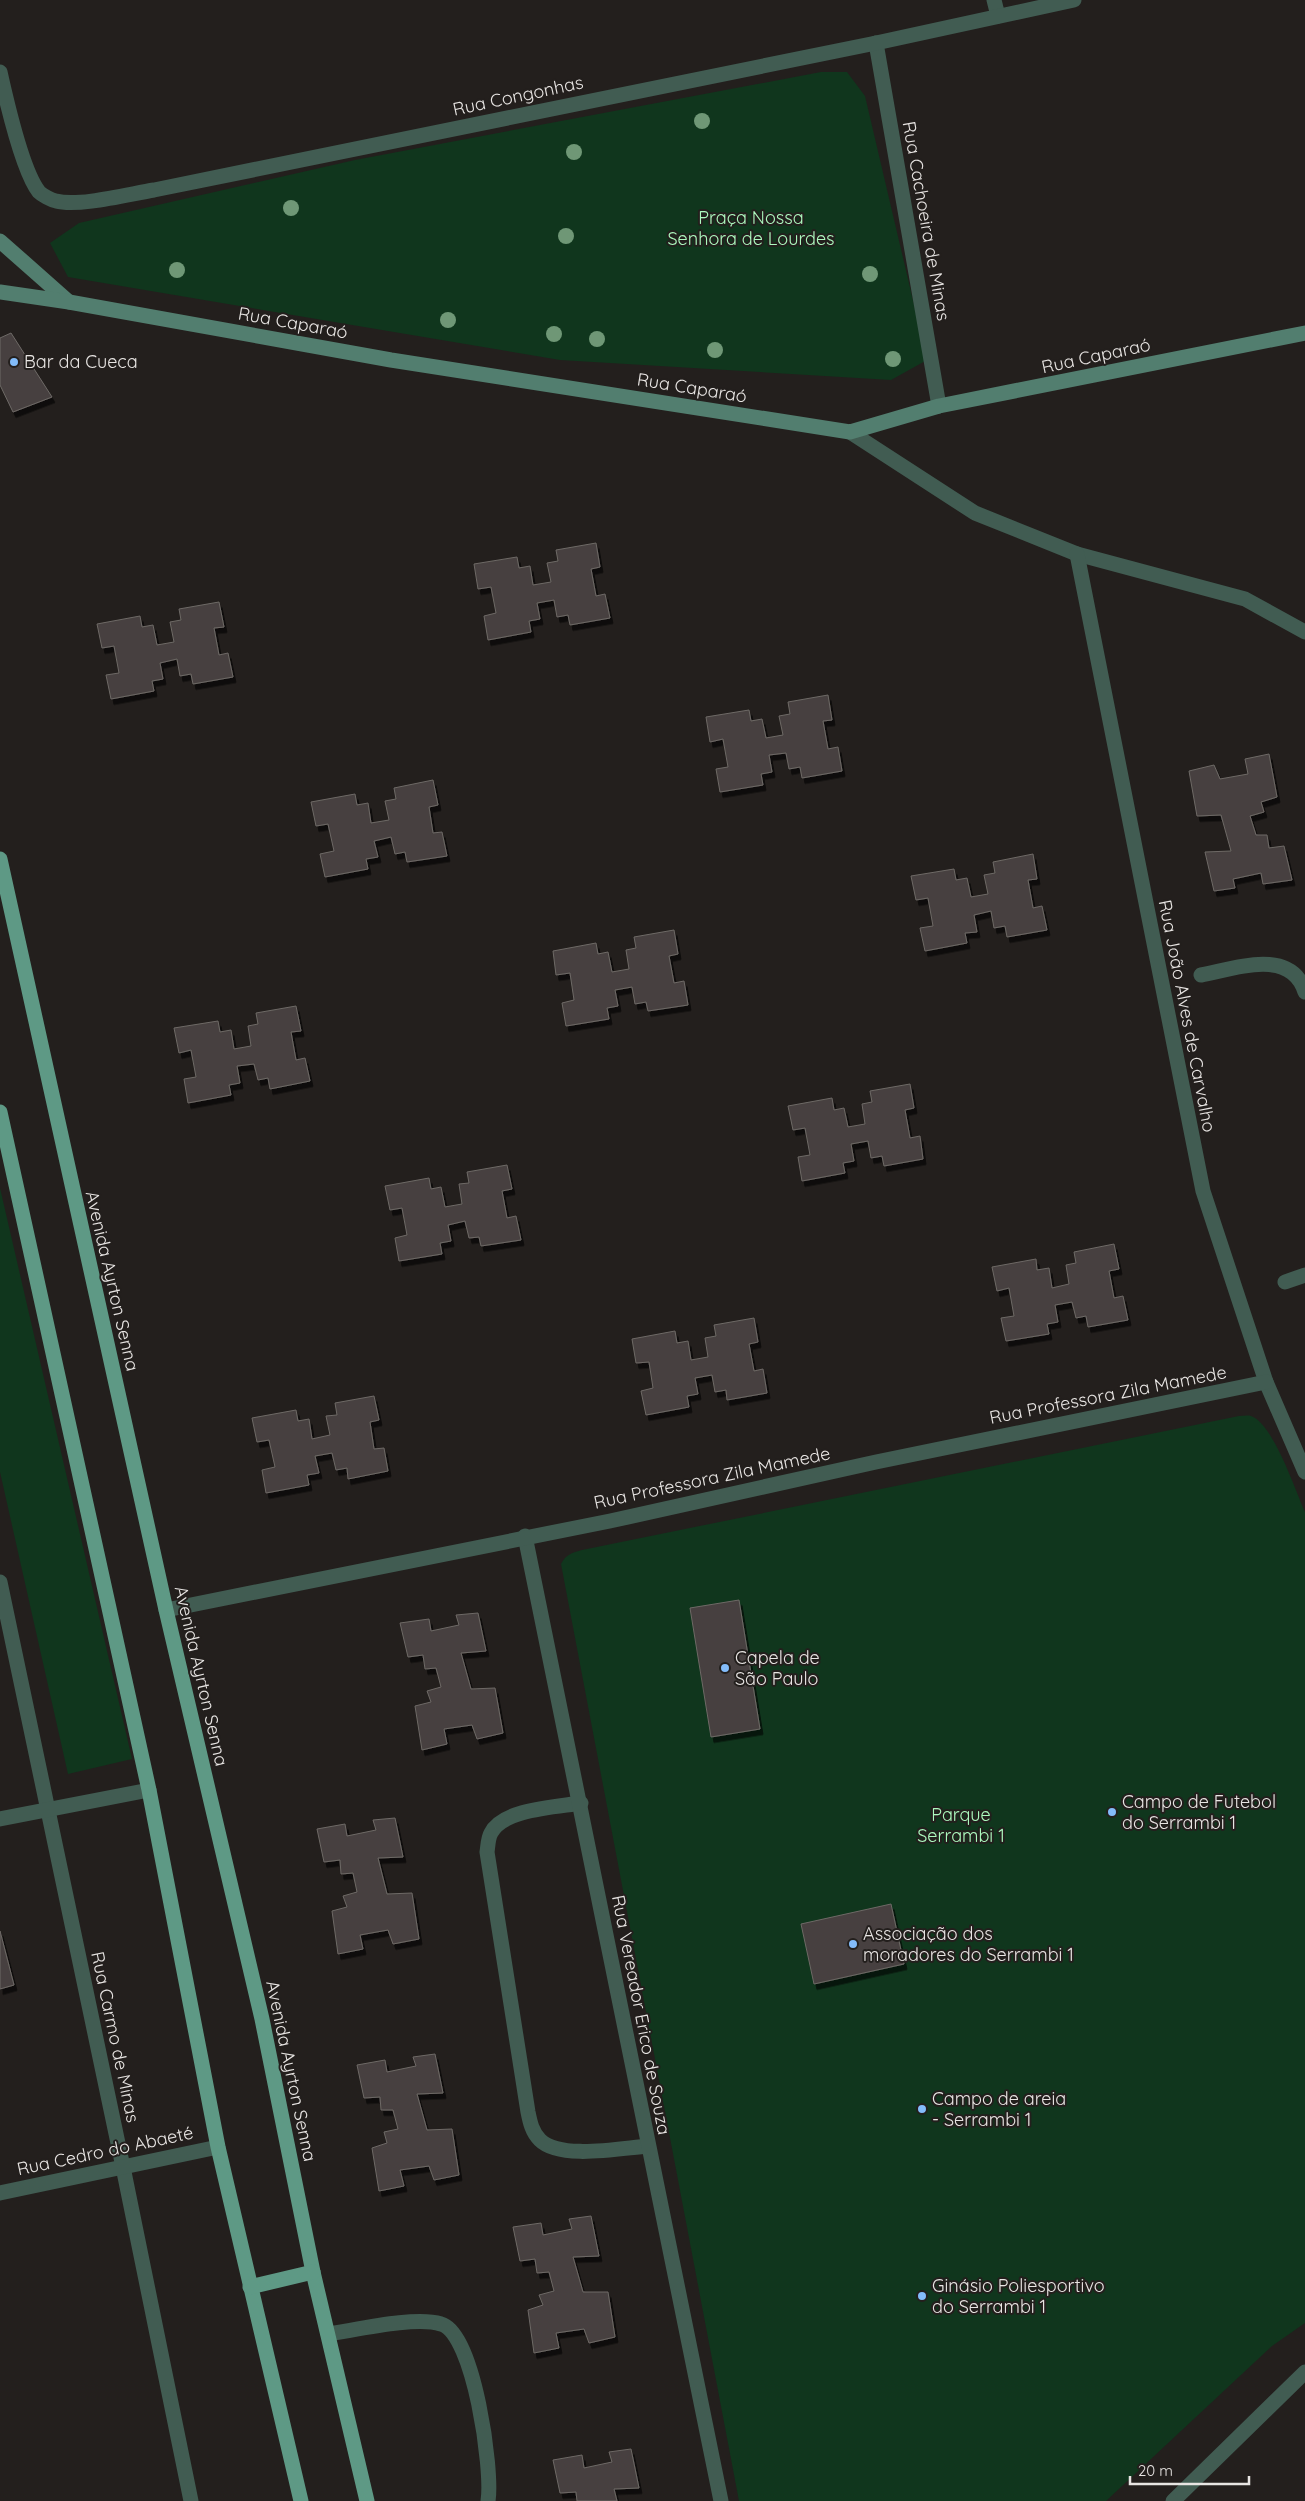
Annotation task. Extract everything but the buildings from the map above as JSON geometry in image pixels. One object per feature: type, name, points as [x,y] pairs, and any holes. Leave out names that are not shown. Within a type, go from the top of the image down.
[{"type":"main road","points":[[0,241],[69,302]]},
{"type":"main road","name":"Rua Caparaó","points":[[0,292],[69,302],[391,360],[850,432],[939,406],[1305,333]]},
{"type":"main road","name":"Avenida Ayrton Senna","points":[[0,858],[166,1610],[262,2019],[313,2272],[368,2501]]},
{"type":"main road","points":[[0,1112],[149,1790],[218,2147],[301,2501]]},
{"type":"main road","points":[[250,2287],[313,2272]]},
{"type":"street","points":[[994,0],[998,16]]},
{"type":"street","name":"Rua Congonhas","points":[[0,72],[22,155],[40,193],[55,201],[79,202],[154,190],[876,43],[1074,0]]},
{"type":"street","name":"Rua Cachoeira de Minas","points":[[876,43],[939,406]]},
{"type":"street","points":[[850,432],[975,513],[1078,554],[1245,599],[1305,632]]},
{"type":"street","name":"Rua João Alves de Carvalho","points":[[1078,554],[1203,1191],[1266,1382],[1305,1472]]},
{"type":"street","points":[[1201,975],[1264,963],[1285,967],[1302,981],[1305,992]]},
{"type":"street","points":[[1285,1282],[1305,1275]]},
{"type":"street","name":"Rua Professora Zila Mamede","points":[[166,1610],[610,1520],[876,1462],[1266,1382]]},
{"type":"street","name":"Rua Vereador Erico de Souza","points":[[525,1536],[581,1803],[648,2146],[721,2501]]},
{"type":"street","name":"Rua Carmo de Minas","points":[[0,1582],[123,2166],[191,2501]]},
{"type":"street","points":[[0,1819],[149,1790]]},
{"type":"street","points":[[581,1803],[517,1814],[499,1822],[490,1833],[487,1852],[528,2112],[532,2128],[540,2140],[559,2150],[588,2151],[648,2146]]},
{"type":"street","name":"Rua Cedro do Abaeté","points":[[0,2193],[218,2147]]},
{"type":"street","points":[[328,2334],[420,2322],[442,2324],[454,2332],[463,2350],[478,2399],[487,2454],[488,2501]]},
{"type":"street","points":[[1173,2501],[1305,2372]]},
{"type":"green space","name":"Praça Nossa Senhora de Lourdes","points":[[821,72],[847,72],[865,96],[927,360],[891,380],[560,360],[68,277],[50,243],[79,223],[355,160]]},
{"type":"green space","points":[[0,1188],[132,1759],[68,1774],[0,1472]]},
{"type":"green space","name":"Parque Serrambi 1","points":[[1239,1416],[1251,1416],[1259,1421],[1267,1431],[1283,1459],[1305,1512],[1305,2323],[1272,2346],[1106,2501],[739,2501],[561,1564],[567,1556],[582,1550]]},
{"type":"place","name":"Bar da Cueca","points":[[14,362]]},
{"type":"place","name":"Capela de São Paulo","points":[[725,1668]]},
{"type":"place","name":"Campo de Futebol do Serrambi 1","points":[[1112,1812]]},
{"type":"place","name":"Associação dos moradores do Serrambi 1","points":[[853,1944]]},
{"type":"place","name":"Campo de areia - Serrambi 1","points":[[922,2109]]},
{"type":"place","name":"Ginásio Poliesportivo do Serrambi 1","points":[[922,2296]]}]
